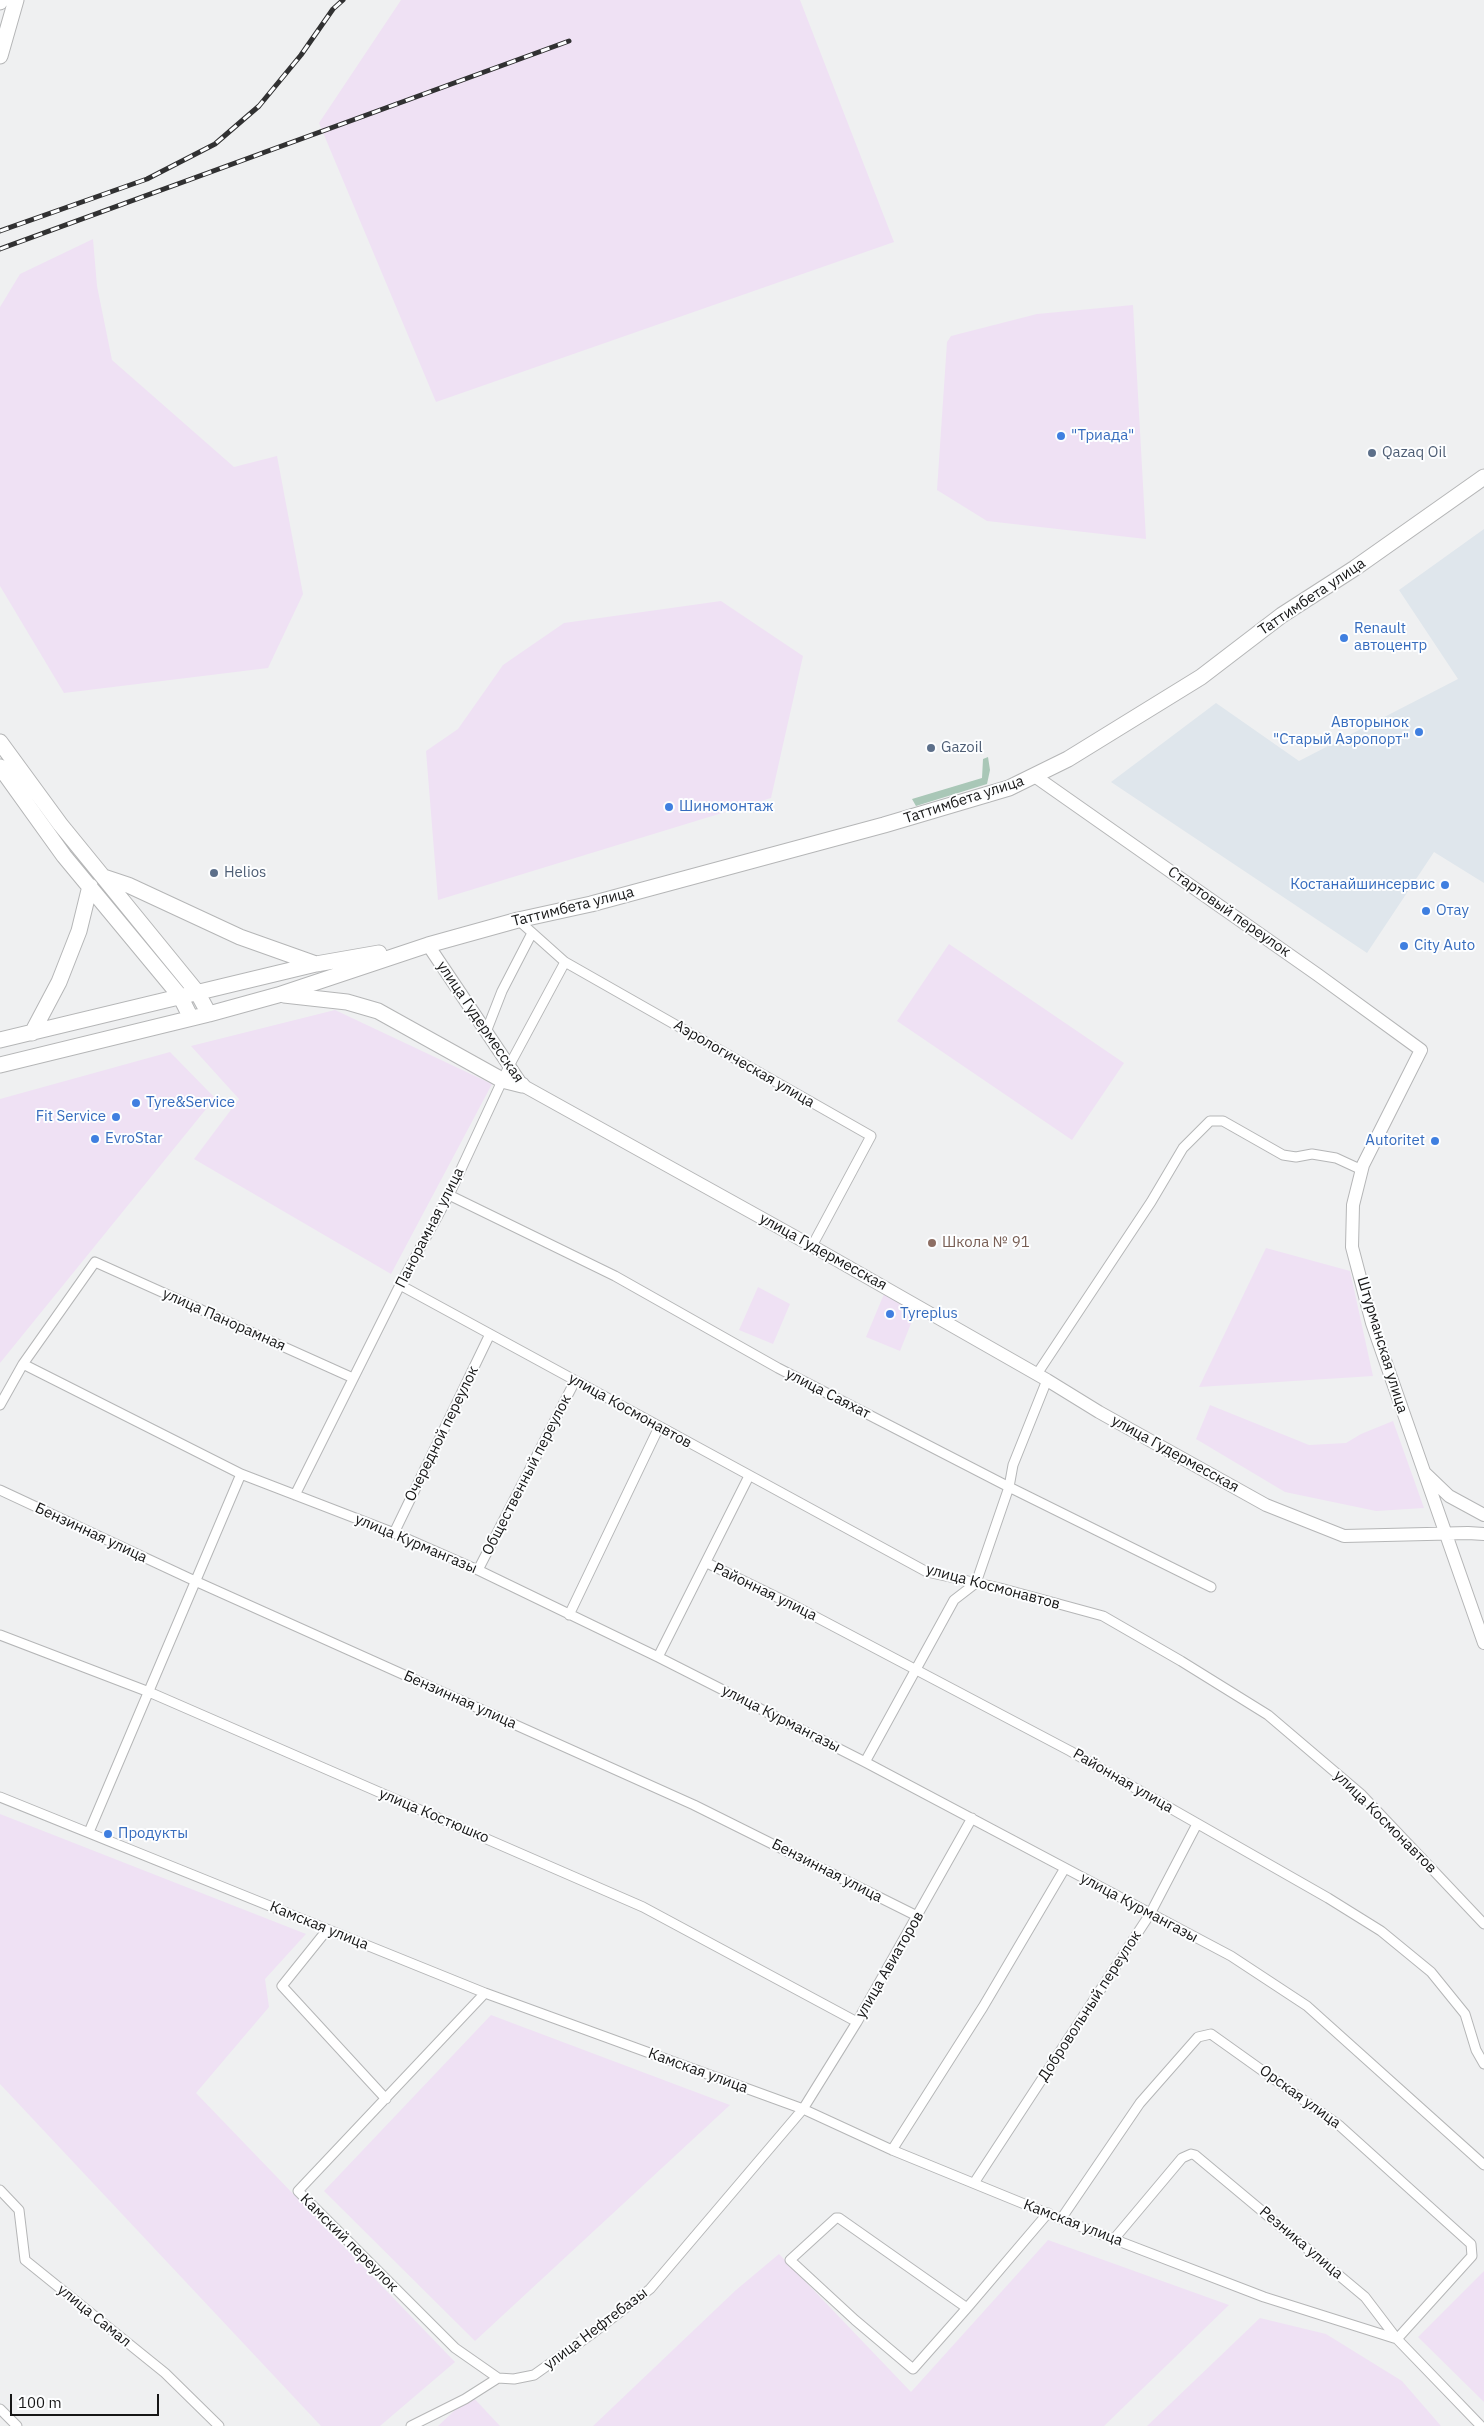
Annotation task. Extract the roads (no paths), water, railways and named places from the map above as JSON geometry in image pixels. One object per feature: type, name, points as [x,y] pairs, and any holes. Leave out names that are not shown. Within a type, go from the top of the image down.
[{"type":"main road","points":[[0,56],[16,0]]},
{"type":"main road","name":"Таттимбета улица","points":[[428,945],[518,920],[591,904],[910,818],[1009,788],[1068,759],[1201,677],[1282,615],[1355,568],[1484,477]]},
{"type":"main road","points":[[0,742],[60,824],[197,992],[209,1014]]},
{"type":"main road","points":[[0,767],[64,856],[180,996],[191,1018]]},
{"type":"main road","name":"Стартовый переулок","points":[[1036,776],[1318,975],[1420,1050]]},
{"type":"main road","points":[[104,877],[128,885],[240,938],[316,964]]},
{"type":"main road","points":[[32,1032],[59,982],[79,931],[90,886]]},
{"type":"main road","points":[[0,1040],[316,964],[428,945]]},
{"type":"main road","points":[[0,1065],[209,1014],[278,994],[428,945]]},
{"type":"main road","name":"улица Гудермесская","points":[[428,945],[522,1086],[812,1246],[1042,1377],[1099,1412],[1266,1505],[1344,1536],[1444,1533],[1484,1534]]},
{"type":"main road","points":[[278,994],[346,1002],[378,1011],[502,1080],[522,1086]]},
{"type":"main road","name":"Штурманская улица","points":[[1420,1050],[1362,1170],[1352,1205],[1352,1247],[1372,1323],[1444,1533],[1480,1623],[1484,1643]]},
{"type":"main road","points":[[1422,1470],[1449,1496],[1484,1515]]},
{"type":"street","name":"Аэрологическая улица","points":[[518,920],[565,962],[870,1136],[812,1246]]},
{"type":"street","points":[[486,1032],[502,991],[532,933]]},
{"type":"street","name":"Панорамная улица","points":[[295,1495],[400,1285],[449,1195],[509,1066],[565,962]]},
{"type":"street","points":[[865,1762],[917,1670],[938,1626],[954,1600],[976,1584],[1009,1487],[1013,1466],[1042,1377],[1184,1148],[1210,1122],[1223,1121],[1283,1155],[1296,1157],[1312,1154],[1336,1158],[1362,1170]]},
{"type":"street","name":"улица Саяхат","points":[[449,1195],[615,1276],[778,1368],[1009,1487],[1211,1587]]},
{"type":"street","name":"улица Панорамная","points":[[23,1364],[95,1262],[353,1378]]},
{"type":"street","name":"улица Космонавтов","points":[[400,1285],[927,1572],[1000,1588],[1103,1616],[1268,1715],[1362,1795],[1484,1924]]},
{"type":"street","name":"Очередной переулок","points":[[394,1533],[490,1334]]},
{"type":"street","points":[[0,1405],[23,1364]]},
{"type":"street","name":"улица Курмангазы","points":[[23,1364],[241,1474],[394,1533],[478,1570],[658,1657],[865,1762],[1231,1956],[1307,2006],[1484,2165]]},
{"type":"street","name":"Общественный переулок","points":[[478,1570],[575,1381]]},
{"type":"street","points":[[569,1615],[659,1427]]},
{"type":"street","points":[[89,1832],[241,1474]]},
{"type":"street","points":[[658,1657],[707,1563],[749,1476]]},
{"type":"street","name":"Бензинная улица","points":[[0,1490],[195,1581],[694,1805],[917,1916]]},
{"type":"street","name":"Районная улица","points":[[707,1563],[917,1670],[1070,1751],[1328,1898],[1381,1931],[1431,1972],[1465,2014],[1476,2050],[1484,2064]]},
{"type":"street","name":"улица Костюшко","points":[[0,1635],[149,1692],[643,1907],[857,2022]]},
{"type":"street","name":"Камская улица","points":[[0,1797],[485,1993],[803,2109],[892,2150],[1061,2219],[1264,2297],[1396,2339]]},
{"type":"street","name":"улица Авиаторов","points":[[803,2109],[857,2022],[972,1818]]},
{"type":"street","name":"Добровольный переулок","points":[[974,2183],[1150,1914],[1197,1824]]},
{"type":"street","points":[[892,2150],[982,2008],[1064,1868]]},
{"type":"street","points":[[327,1930],[282,1986],[386,2099]]},
{"type":"street","name":"Камский переулок","points":[[485,1993],[298,2192],[454,2348],[498,2378]]},
{"type":"street","name":"Орская улица","points":[[1061,2219],[1140,2103],[1198,2037],[1210,2034],[1340,2126],[1471,2244],[1472,2256],[1396,2339]]},
{"type":"street","name":"улица Нефтебазы","points":[[498,2378],[514,2379],[534,2375],[650,2289],[803,2109]]},
{"type":"street","name":"Резника улица","points":[[1114,2239],[1182,2158],[1191,2154],[1196,2155],[1364,2297],[1396,2339],[1481,2426]]},
{"type":"street","name":"улица Самал","points":[[0,2190],[19,2210],[25,2260],[166,2373],[220,2426]]},
{"type":"street","points":[[967,2308],[839,2218],[836,2218],[790,2260],[855,2320],[913,2369],[967,2308],[1048,2213]]},
{"type":"street","points":[[411,2426],[465,2399],[498,2378]]},
{"type":"street","points":[[0,2409],[17,2426]]},
{"type":"railway","points":[[0,231],[147,179],[215,144],[259,106],[301,55],[333,9],[343,0]]},
{"type":"railway","points":[[0,249],[569,41]]},
{"type":"place","name":"\"Триада\"","points":[[1061,436]]},
{"type":"place","name":"Qazaq Oil","points":[[1372,453]]},
{"type":"place","name":"Renault автоцентр","points":[[1344,638]]},
{"type":"place","name":"Авторынок \"Старый Аэропорт\"","points":[[1419,732]]},
{"type":"place","name":"Gazoil","points":[[931,748]]},
{"type":"place","name":"Шиномонтаж","points":[[669,807]]},
{"type":"place","name":"Helios","points":[[214,873]]},
{"type":"place","name":"Костанайшинсервис","points":[[1445,885]]},
{"type":"place","name":"Отау","points":[[1426,911]]},
{"type":"place","name":"City Auto","points":[[1404,946]]},
{"type":"place","name":"Tyre&Service","points":[[136,1103]]},
{"type":"place","name":"Fit Service","points":[[116,1117]]},
{"type":"place","name":"EvroStar","points":[[95,1139]]},
{"type":"place","name":"Autoritet","points":[[1435,1141]]},
{"type":"place","name":"Школа № 91","points":[[932,1243]]},
{"type":"place","name":"Tyreplus","points":[[890,1314]]},
{"type":"place","name":"Продукты","points":[[108,1834]]}]
